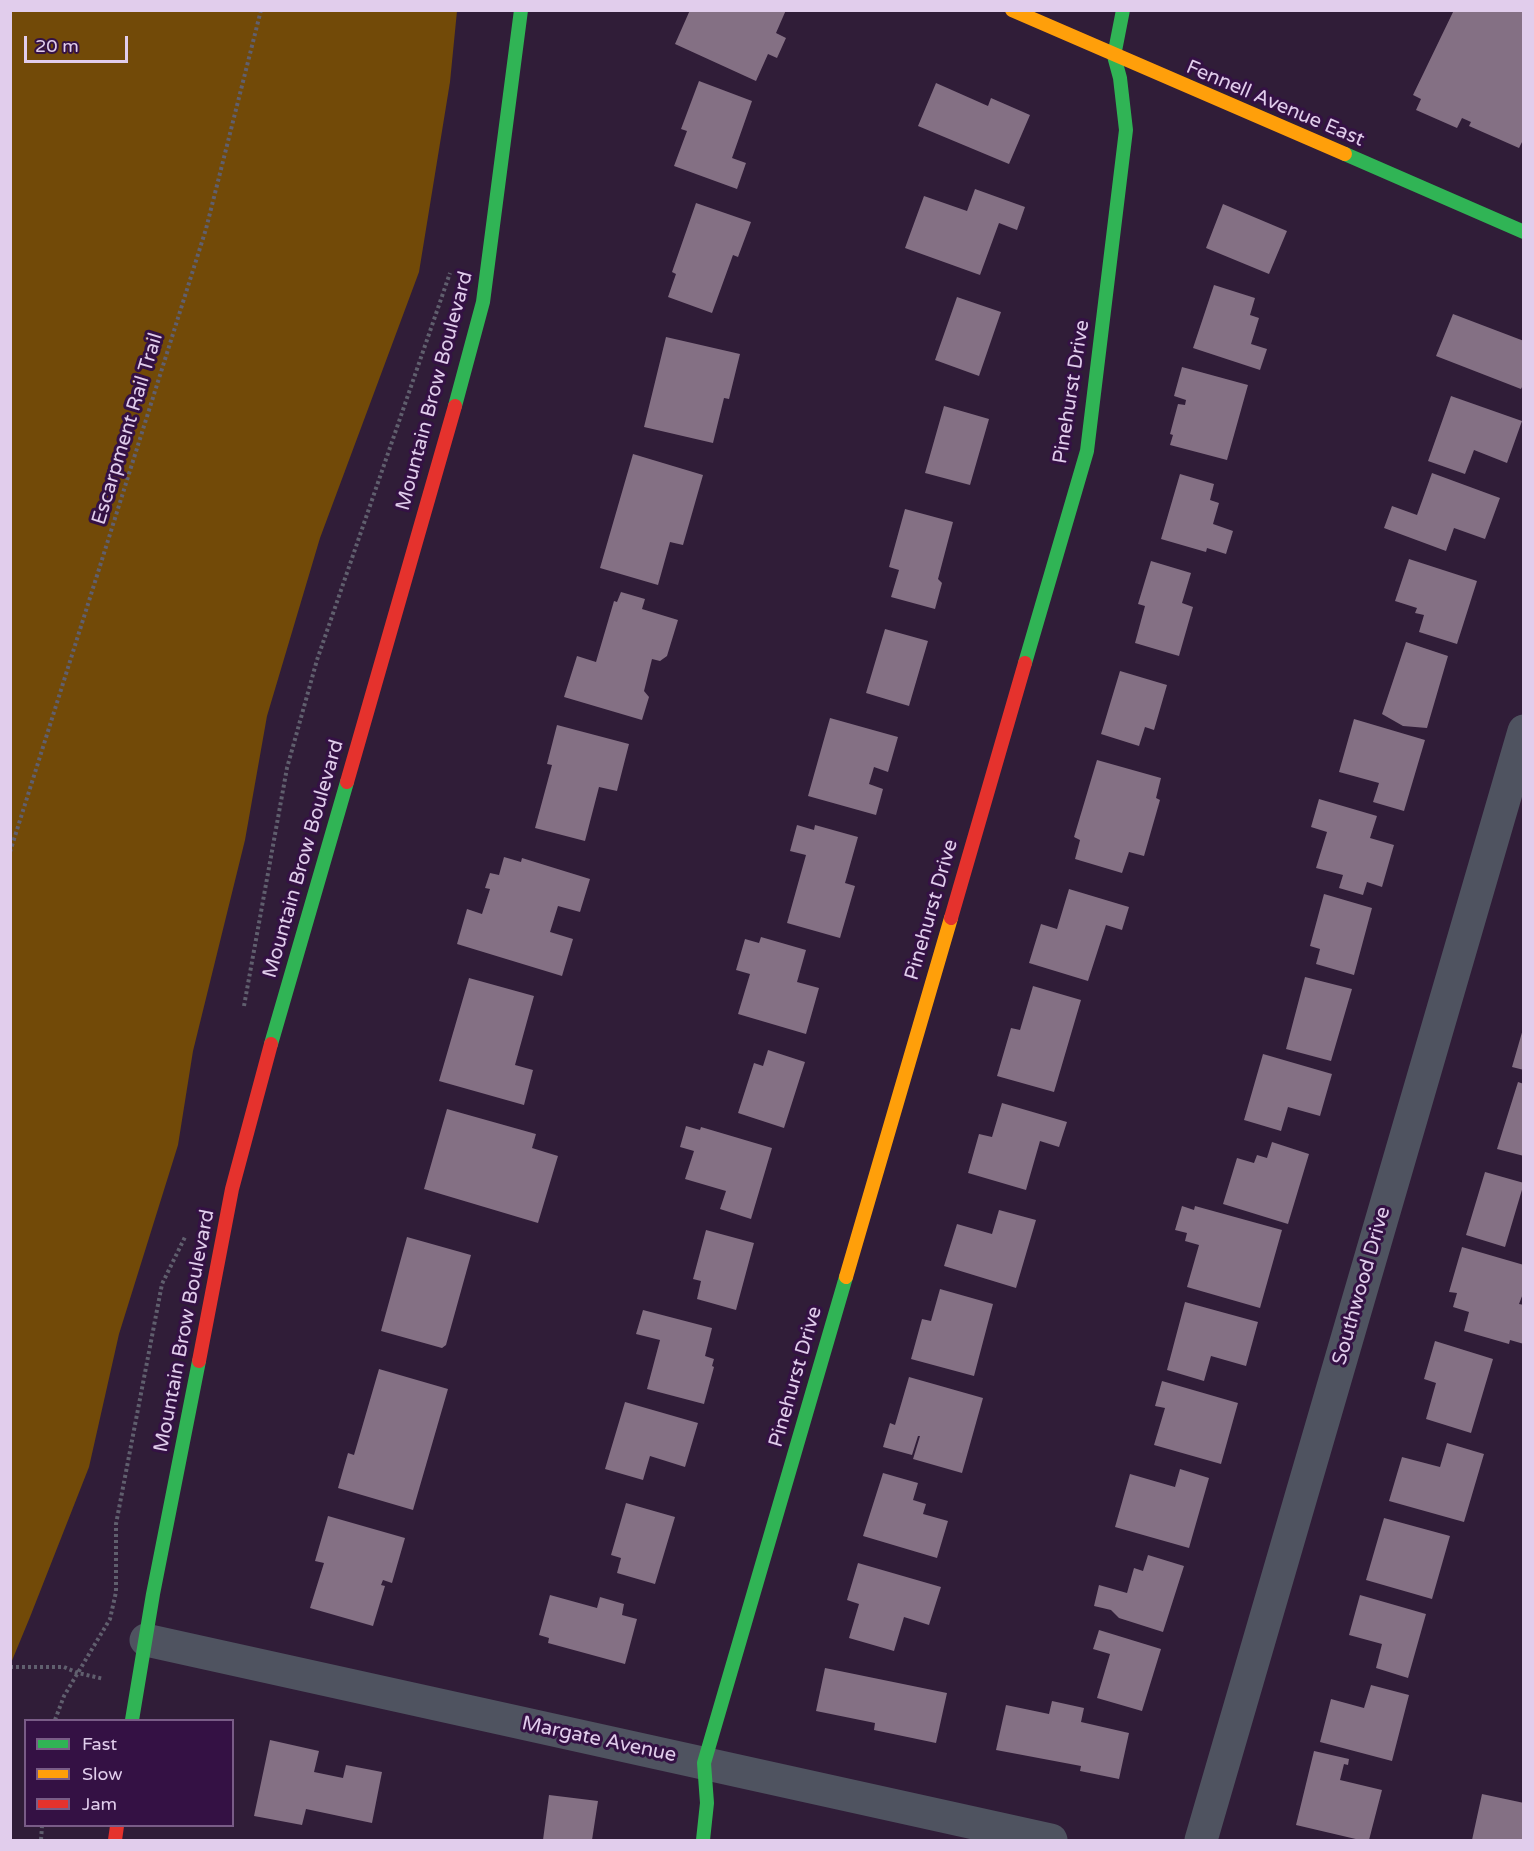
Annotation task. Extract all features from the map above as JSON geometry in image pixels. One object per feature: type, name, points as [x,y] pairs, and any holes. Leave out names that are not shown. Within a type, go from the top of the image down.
[{"type":"main road","name":"Mountain Brow Boulevard","points":[[132,1719],[153,1594],[232,1189],[483,302],[521,10]]},
{"type":"main road","name":"Fennell Avenue East","points":[[1012,10],[1524,232]]},
{"type":"main road","points":[[1114,56],[1123,10]]},
{"type":"main road","name":"Pinehurst Drive","points":[[704,1763],[1087,451],[1126,130],[1120,78],[1114,56]]},
{"type":"main road","points":[[704,1763],[707,1803],[704,1840]]},
{"type":"street","name":"Southwood Drive","points":[[1201,1840],[1521,751]]},
{"type":"street","name":"Margate Avenue","points":[[146,1640],[1051,1840]]},
{"type":"path","name":"Escarpment Rail Trail","points":[[10,852],[206,229],[261,10]]},
{"type":"path","points":[[243,1013],[287,768],[317,660],[450,272]]},
{"type":"path","points":[[55,1719],[63,1696],[110,1619],[116,1592],[116,1524],[162,1284],[186,1236]]},
{"type":"path","points":[[13,1668],[64,1667],[78,1673],[138,1684]]},
{"type":"shaded area","points":[[11,10],[457,11],[450,82],[419,272],[320,538],[267,716],[245,840],[193,1051],[178,1145],[119,1334],[89,1467],[11,1663]]},
{"type":"building","points":[[690,10],[786,10],[776,33],[786,38],[777,58],[768,54],[756,81],[675,44]]},
{"type":"building","points":[[1454,10],[1524,10],[1524,138],[1519,148],[1469,126],[1471,122],[1462,118],[1457,128],[1416,110],[1421,99],[1413,95]]},
{"type":"building","points":[[699,81],[752,101],[732,158],[746,163],[737,189],[674,166],[687,131],[681,129]]},
{"type":"building","points":[[936,83],[988,106],[991,98],[1030,115],[1009,164],[918,126]]},
{"type":"building","points":[[975,189],[1025,207],[1017,230],[999,223],[980,275],[905,248],[924,196],[967,211]]},
{"type":"building","points":[[696,203],[751,222],[738,257],[733,255],[712,313],[668,297],[676,274],[672,272]]},
{"type":"building","points":[[1223,204],[1287,231],[1269,274],[1206,248]]},
{"type":"building","points":[[1214,285],[1255,298],[1250,315],[1259,318],[1251,344],[1267,349],[1260,370],[1193,348]]},
{"type":"building","points":[[957,297],[1001,312],[979,376],[935,360]]},
{"type":"building","points":[[1453,314],[1524,341],[1524,383],[1521,389],[1436,356]]},
{"type":"building","points":[[666,337],[740,354],[729,399],[724,398],[713,443],[644,427]]},
{"type":"building","points":[[1182,367],[1248,385],[1227,460],[1170,445],[1173,435],[1170,434],[1178,404],[1185,405],[1186,400],[1174,396]]},
{"type":"building","points":[[1451,396],[1522,421],[1507,463],[1474,450],[1465,474],[1428,461]]},
{"type":"building","points":[[944,406],[989,419],[970,485],[925,473]]},
{"type":"building","points":[[633,454],[703,475],[683,545],[670,542],[658,585],[600,568]]},
{"type":"building","points":[[1432,473],[1500,498],[1485,539],[1454,528],[1446,551],[1384,528],[1392,506],[1417,515]]},
{"type":"building","points":[[1180,474],[1214,484],[1210,500],[1219,503],[1213,524],[1233,531],[1226,554],[1207,548],[1206,552],[1161,539]]},
{"type":"building","points":[[905,509],[953,522],[938,579],[942,583],[935,609],[891,597],[899,570],[889,567]]},
{"type":"building","points":[[1409,559],[1477,581],[1457,644],[1419,632],[1424,615],[1415,613],[1417,608],[1395,601]]},
{"type":"building","points":[[1151,561],[1191,573],[1182,603],[1193,607],[1179,656],[1135,643],[1145,606],[1138,604]]},
{"type":"building","points":[[621,592],[645,599],[642,609],[678,620],[667,656],[660,661],[652,659],[644,691],[649,697],[642,720],[564,697],[577,656],[596,662],[614,601],[617,602]]},
{"type":"building","points":[[885,629],[928,641],[909,706],[866,693]]},
{"type":"building","points":[[1406,642],[1448,656],[1427,728],[1403,726],[1382,714]]},
{"type":"building","points":[[1120,671],[1167,685],[1154,730],[1145,727],[1139,746],[1101,734]]},
{"type":"building","points":[[830,718],[898,737],[888,772],[874,767],[869,784],[883,789],[876,815],[808,796]]},
{"type":"building","points":[[1354,719],[1425,740],[1404,811],[1373,802],[1379,783],[1339,772]]},
{"type":"building","points":[[557,725],[629,744],[617,791],[599,787],[585,841],[535,828],[552,765],[547,764]]},
{"type":"building","points":[[1097,760],[1161,778],[1156,798],[1160,800],[1144,856],[1129,852],[1122,873],[1075,859],[1080,840],[1074,837]]},
{"type":"building","points":[[1319,799],[1377,816],[1370,838],[1394,845],[1382,887],[1367,882],[1363,895],[1339,888],[1343,875],[1316,868],[1327,832],[1311,827]]},
{"type":"building","points":[[797,825],[814,830],[815,825],[858,837],[845,883],[855,886],[840,938],[787,923],[806,855],[790,851]]},
{"type":"building","points":[[504,857],[521,862],[522,858],[590,879],[580,912],[558,906],[550,932],[573,939],[562,976],[457,944],[467,909],[482,914],[490,889],[485,888],[490,873],[499,875]]},
{"type":"building","points":[[1069,889],[1129,907],[1122,930],[1106,925],[1088,981],[1029,963],[1041,924],[1057,929]]},
{"type":"building","points":[[1324,894],[1372,908],[1354,975],[1316,964],[1320,949],[1310,946]]},
{"type":"building","points":[[761,937],[806,950],[797,982],[819,988],[806,1034],[738,1014],[750,974],[736,970],[745,939],[759,943]]},
{"type":"building","points":[[1305,977],[1352,989],[1331,1061],[1286,1049]]},
{"type":"building","points":[[469,978],[534,996],[515,1065],[533,1070],[524,1105],[439,1081]]},
{"type":"building","points":[[1033,986],[1081,1000],[1054,1092],[997,1076],[1011,1028],[1020,1030]]},
{"type":"building","points":[[1524,1029],[1524,1070],[1512,1067]]},
{"type":"building","points":[[768,1050],[805,1062],[784,1128],[738,1113],[754,1063],[763,1066]]},
{"type":"building","points":[[1263,1054],[1332,1074],[1320,1116],[1288,1107],[1281,1131],[1244,1120]]},
{"type":"building","points":[[1518,1082],[1524,1084],[1524,1156],[1497,1149]]},
{"type":"building","points":[[1002,1103],[1067,1122],[1059,1147],[1040,1141],[1026,1190],[968,1173],[979,1134],[992,1137]]},
{"type":"building","points":[[447,1109],[536,1134],[532,1148],[558,1156],[538,1223],[424,1189]]},
{"type":"building","points":[[686,1126],[700,1130],[701,1127],[772,1148],[751,1219],[720,1209],[726,1191],[685,1179],[694,1151],[680,1147]]},
{"type":"building","points":[[1272,1142],[1309,1154],[1288,1224],[1223,1204],[1237,1158],[1254,1163],[1257,1155],[1267,1158]]},
{"type":"building","points":[[1485,1172],[1524,1183],[1505,1247],[1466,1235]]},
{"type":"building","points":[[1182,1206],[1194,1210],[1195,1206],[1282,1230],[1260,1308],[1187,1287],[1199,1245],[1185,1241],[1187,1233],[1175,1230]]},
{"type":"building","points":[[999,1210],[1036,1220],[1016,1288],[944,1266],[957,1224],[992,1234]]},
{"type":"building","points":[[706,1230],[754,1243],[736,1310],[697,1299],[701,1281],[693,1279]]},
{"type":"building","points":[[407,1237],[471,1255],[446,1345],[442,1348],[381,1331]]},
{"type":"building","points":[[1462,1247],[1524,1265],[1524,1291],[1519,1304],[1524,1305],[1524,1344],[1510,1340],[1509,1344],[1464,1331],[1469,1312],[1453,1307],[1457,1293],[1449,1292]]},
{"type":"building","points":[[940,1289],[993,1304],[974,1376],[911,1359],[922,1319],[931,1321]]},
{"type":"building","points":[[1185,1302],[1258,1322],[1246,1366],[1211,1356],[1204,1381],[1167,1370]]},
{"type":"building","points":[[643,1310],[712,1328],[705,1356],[714,1359],[712,1366],[714,1367],[704,1404],[647,1389],[660,1340],[636,1334]]},
{"type":"building","points":[[1435,1341],[1493,1359],[1471,1433],[1426,1419],[1436,1383],[1424,1379]]},
{"type":"building","points":[[379,1369],[448,1389],[413,1510],[338,1488],[348,1453],[354,1455]]},
{"type":"building","points":[[909,1377],[983,1398],[962,1473],[913,1459],[920,1436],[918,1436],[912,1455],[883,1447],[890,1423],[895,1425]]},
{"type":"building","points":[[1162,1381],[1238,1403],[1221,1464],[1154,1445],[1165,1408],[1155,1406]]},
{"type":"building","points":[[625,1402],[698,1423],[685,1467],[650,1456],[643,1480],[605,1469]]},
{"type":"building","points":[[1447,1443],[1484,1454],[1464,1522],[1389,1501],[1402,1457],[1440,1467]]},
{"type":"building","points":[[1180,1469],[1209,1478],[1189,1548],[1115,1527],[1130,1474],[1175,1487]]},
{"type":"building","points":[[883,1473],[918,1483],[913,1500],[926,1504],[923,1514],[948,1521],[937,1558],[863,1536]]},
{"type":"building","points":[[626,1503],[675,1517],[655,1584],[617,1573],[621,1558],[611,1555]]},
{"type":"building","points":[[328,1516],[405,1538],[392,1583],[383,1580],[381,1585],[385,1586],[373,1626],[310,1608],[324,1563],[315,1561]]},
{"type":"building","points":[[1384,1518],[1450,1536],[1432,1599],[1366,1580]]},
{"type":"building","points":[[1148,1555],[1184,1566],[1163,1632],[1119,1618],[1111,1610],[1094,1606],[1099,1585],[1127,1593],[1134,1568],[1143,1571]]},
{"type":"building","points":[[858,1563],[941,1587],[929,1625],[904,1617],[894,1651],[849,1638],[859,1604],[847,1600]]},
{"type":"building","points":[[550,1595],[597,1608],[600,1597],[624,1604],[622,1615],[637,1619],[625,1664],[548,1643],[549,1638],[539,1635]]},
{"type":"building","points":[[1360,1595],[1426,1614],[1408,1678],[1376,1668],[1382,1644],[1349,1635]]},
{"type":"building","points":[[1099,1630],[1161,1649],[1142,1711],[1097,1698],[1110,1654],[1093,1649]]},
{"type":"building","points":[[825,1668],[947,1693],[936,1743],[874,1730],[875,1723],[816,1711]]},
{"type":"building","points":[[1371,1685],[1409,1695],[1392,1761],[1320,1742],[1331,1699],[1364,1708]]},
{"type":"building","points":[[1052,1701],[1084,1708],[1081,1722],[1129,1733],[1119,1779],[1080,1771],[1081,1766],[996,1750],[1006,1705],[1049,1714]]},
{"type":"building","points":[[270,1740],[319,1751],[314,1772],[343,1778],[346,1765],[382,1772],[372,1823],[306,1809],[302,1825],[254,1816]]},
{"type":"building","points":[[1314,1751],[1349,1759],[1348,1765],[1344,1764],[1340,1780],[1382,1790],[1369,1840],[1360,1840],[1296,1825]]},
{"type":"building","points":[[1482,1794],[1524,1803],[1524,1840],[1472,1840]]},
{"type":"building","points":[[549,1795],[598,1801],[592,1840],[543,1840]]},
{"type":"traffic: fast","points":[[455,406],[483,302],[521,10]]},
{"type":"traffic: fast","points":[[1025,663],[1087,451],[1126,130],[1120,78],[1114,56],[1123,10]]},
{"type":"traffic: fast","points":[[1345,154],[1524,232]]},
{"type":"traffic: fast","points":[[271,1044],[347,782]]},
{"type":"traffic: fast","points":[[703,1840],[707,1803],[704,1763],[846,1277]]},
{"type":"traffic: fast","points":[[132,1719],[153,1594],[199,1361]]},
{"type":"traffic: slow","points":[[1012,10],[1345,154]]},
{"type":"traffic: slow","points":[[846,1277],[951,918]]},
{"type":"traffic: jam","points":[[347,782],[455,406]]},
{"type":"traffic: jam","points":[[951,918],[1025,663]]},
{"type":"traffic: jam","points":[[199,1361],[232,1189],[271,1044]]},
{"type":"traffic: jam","points":[[115,1840],[117,1827]]}]
